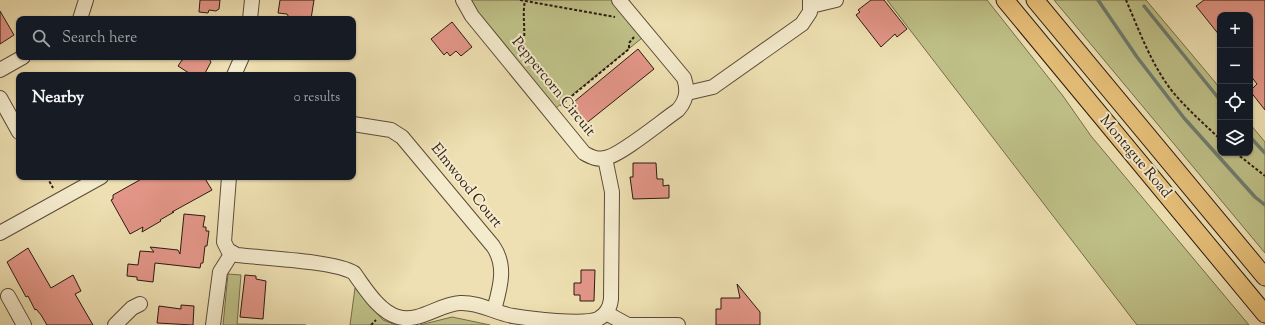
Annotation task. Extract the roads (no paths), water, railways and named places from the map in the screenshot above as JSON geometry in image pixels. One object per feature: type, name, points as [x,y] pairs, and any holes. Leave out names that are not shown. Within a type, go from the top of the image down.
[{"type":"main road","name":"Montague Road","points":[[1005,0],[1265,314]]},
{"type":"main road","name":"Montague Road","points":[[1035,0],[1265,277]]},
{"type":"street","points":[[81,16],[86,0]]},
{"type":"street","name":"Peppercorn Circuit","points":[[463,0],[472,16],[584,153],[594,158],[605,158]]},
{"type":"street","points":[[229,180],[224,236],[226,247],[232,253],[348,269],[354,273],[382,308],[392,315],[400,318],[417,316],[450,304],[461,303],[494,310],[512,316],[558,320],[592,320],[600,318],[606,313],[611,299],[612,192],[610,175],[605,158],[617,153],[678,110],[684,102],[686,93],[684,78],[619,0]]},
{"type":"street","points":[[686,93],[713,87],[805,21],[810,12],[810,3],[836,0]]},
{"type":"street","points":[[0,70],[18,60]]},
{"type":"street","points":[[235,72],[241,60]]},
{"type":"street","points":[[0,98],[16,127]]},
{"type":"street","name":"Elmwood Court","points":[[356,124],[390,130],[402,137],[493,246],[502,265],[500,288],[494,310]]},
{"type":"street","points":[[0,233],[96,180]]},
{"type":"street","points":[[213,325],[220,272],[232,253]]},
{"type":"street","points":[[8,296],[24,325]]},
{"type":"street","points":[[115,325],[132,308],[140,304]]},
{"type":"street","points":[[606,313],[628,324],[678,325]]},
{"type":"waterway","points":[[1098,0],[1137,57],[1184,118],[1255,197],[1265,205]]},
{"type":"waterway","points":[[1144,6],[1217,96]]},
{"type":"waterway","points":[[1253,140],[1265,153]]}]
